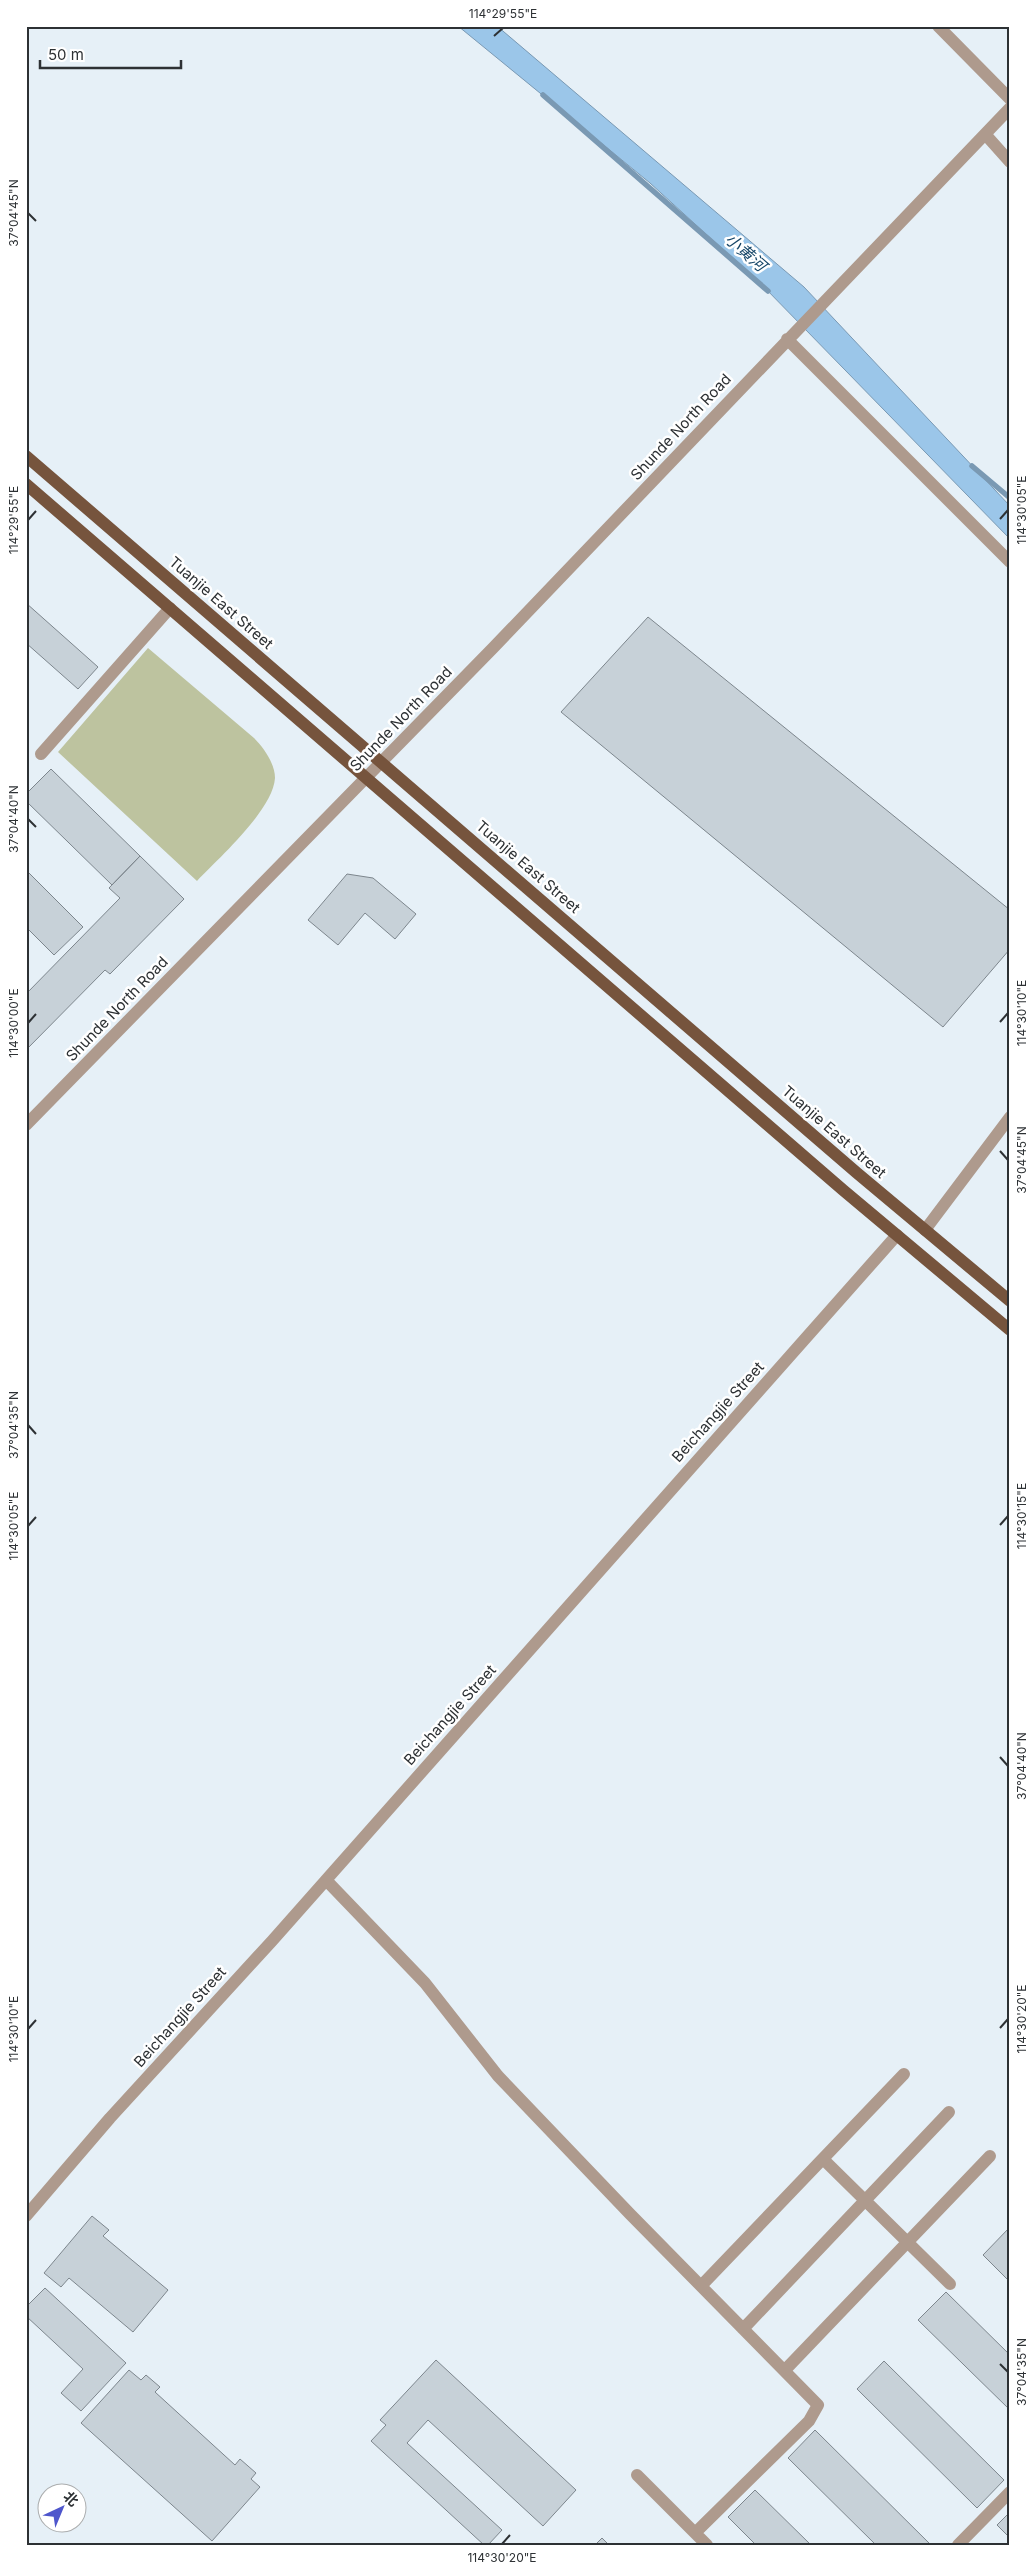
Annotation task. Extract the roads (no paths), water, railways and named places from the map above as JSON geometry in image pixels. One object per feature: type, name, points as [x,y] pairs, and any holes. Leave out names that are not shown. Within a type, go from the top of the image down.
[{"type":"main road","name":"Tuanjie East Street","points":[[26,456],[925,1230],[1010,1301]]},
{"type":"main road","points":[[26,484],[897,1235],[1010,1330]]},
{"type":"street","points":[[938,26],[1010,99]]},
{"type":"street","points":[[1010,108],[985,134],[1010,162]]},
{"type":"street","name":"Shunde North Road","points":[[26,1125],[493,648],[985,134]]},
{"type":"street","points":[[790,336],[1010,562]]},
{"type":"street","points":[[41,754],[170,608]]},
{"type":"street","points":[[925,1230],[1010,1117]]},
{"type":"street","name":"Beichangjie Street","points":[[26,2216],[110,2118],[326,1880],[897,1235]]},
{"type":"street","points":[[326,1880],[425,1983],[498,2076],[818,2405],[815,2413],[695,2533]]},
{"type":"street","points":[[701,2286],[904,2074]]},
{"type":"street","points":[[743,2328],[949,2112]]},
{"type":"street","points":[[785,2370],[990,2156]]},
{"type":"street","points":[[823,2159],[950,2284]]},
{"type":"street","points":[[637,2475],[707,2545]]},
{"type":"street","points":[[958,2545],[1010,2492]]},
{"type":"water","points":[[458,26],[497,26],[804,287],[1010,506],[1010,539],[763,286],[650,183]]},
{"type":"waterway","name":"小黄河","points":[[543,95],[768,291]]},
{"type":"waterway","name":"小黄河","points":[[972,466],[1010,498]]}]
